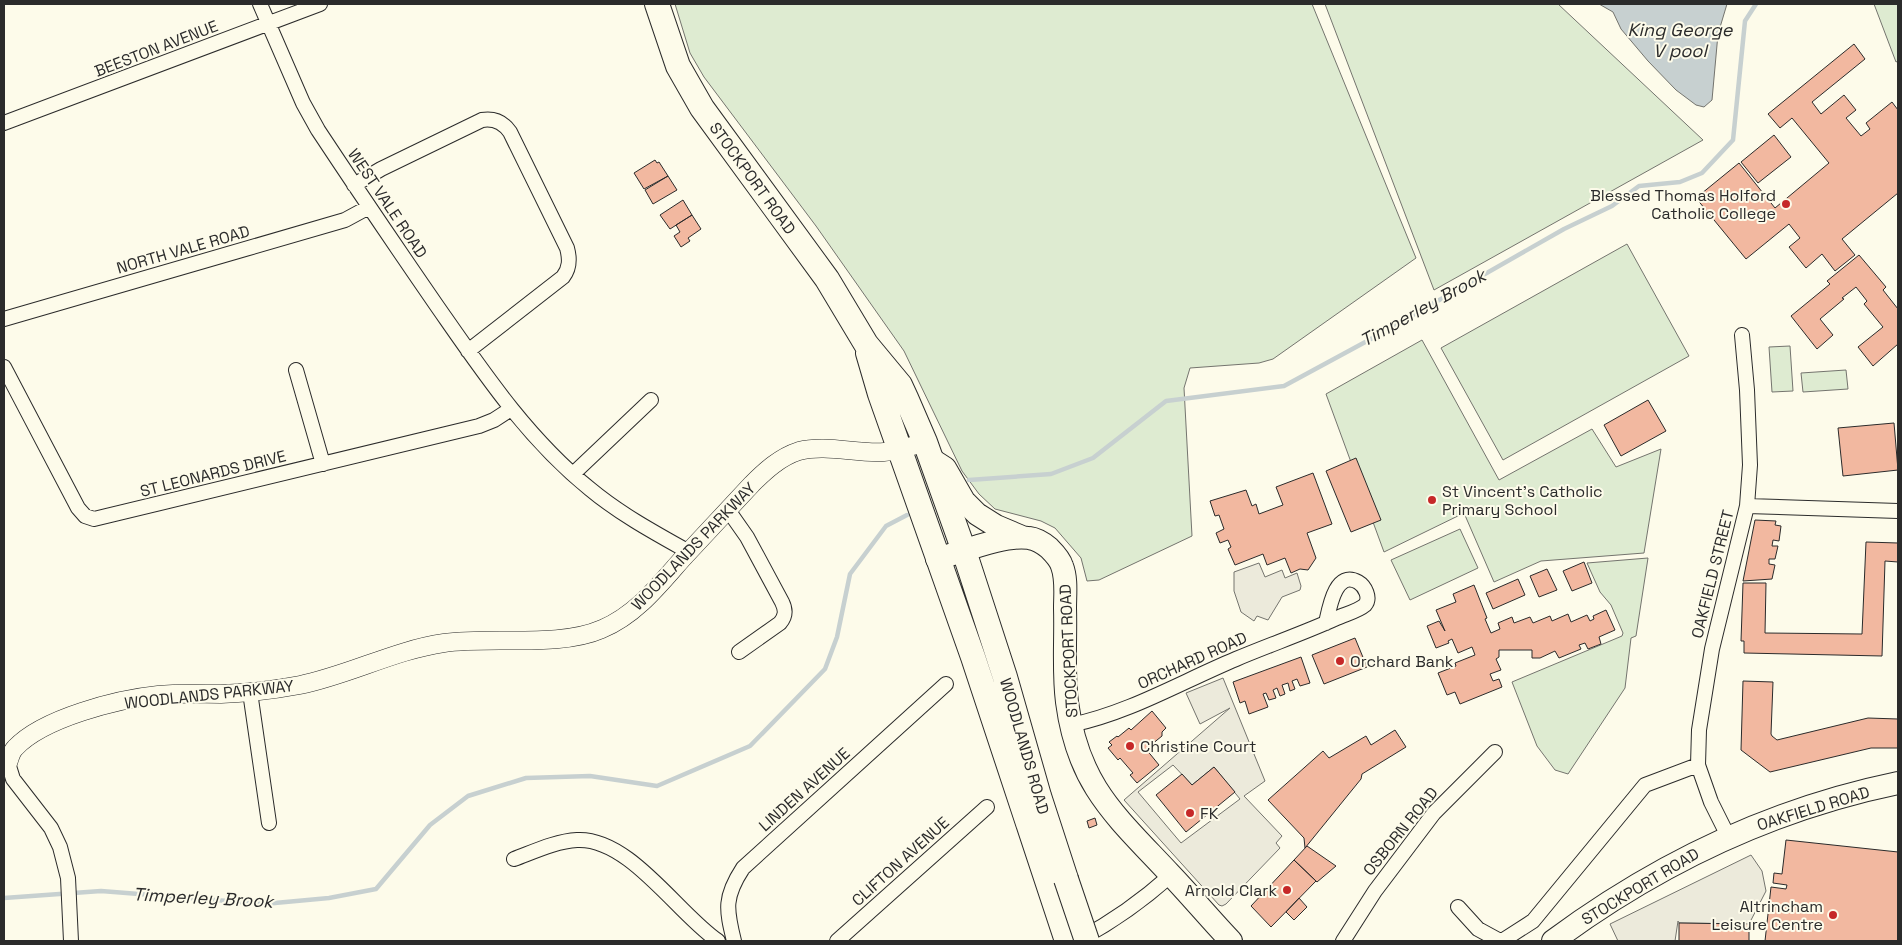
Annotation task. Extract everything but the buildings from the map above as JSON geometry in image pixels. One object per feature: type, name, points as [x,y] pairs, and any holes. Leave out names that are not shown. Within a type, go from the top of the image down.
[{"type":"highway","name":"STOCKPORT ROAD","points":[[657,4],[678,66],[702,108],[827,279],[866,344],[900,385],[928,450],[964,551]]},
{"type":"highway","name":"STOCKPORT ROAD","points":[[866,344],[880,394],[938,559]]},
{"type":"highway","name":"WOODLANDS ROAD","points":[[964,551],[1005,677],[1032,771],[1058,884],[1067,941]]},
{"type":"highway","name":"WOODLANDS ROAD","points":[[938,559],[1058,884],[1087,941]]},
{"type":"main road","points":[[928,450],[945,468],[964,501],[977,514],[996,526],[1022,537]]},
{"type":"main road","name":"STOCKPORT ROAD","points":[[938,559],[1000,540],[1022,537],[1042,542],[1056,557],[1062,565],[1065,586],[1067,700],[1071,725],[1081,759],[1095,788],[1117,819],[1231,941]]},
{"type":"main road","name":"OAKFIELD ROAD","points":[[1728,836],[1803,808],[1860,791],[1898,783]]},
{"type":"main road","name":"STOCKPORT ROAD","points":[[1554,941],[1575,925],[1648,878],[1728,836]]},
{"type":"street","name":"WEST VALE ROAD","points":[[260,4],[310,117],[354,185],[468,351],[511,409],[538,440],[572,474],[609,504],[689,552]]},
{"type":"street","name":"BEESTON AVENUE","points":[[4,124],[320,4]]},
{"type":"street","points":[[354,185],[381,169],[482,120],[491,119],[502,123],[510,132],[567,248],[568,268],[563,277],[468,351]]},
{"type":"street","name":"NORTH VALE ROAD","points":[[4,319],[345,220],[369,207]]},
{"type":"street","name":"OAKFIELD STREET","points":[[1728,836],[1711,802],[1698,765],[1699,730],[1712,648],[1747,506],[1750,466],[1747,390],[1742,335]]},
{"type":"street","name":"ST LEONARDS DRIVE","points":[[4,367],[78,508],[89,518],[102,518],[479,426],[494,420],[511,409]]},
{"type":"street","points":[[296,370],[323,464]]},
{"type":"street","points":[[572,474],[651,400]]},
{"type":"street","name":"WOODLANDS PARKWAY","points":[[6,763],[13,749],[30,736],[65,719],[101,707],[157,696],[276,689],[324,679],[403,653],[446,643],[550,639],[596,631],[614,624],[637,606],[762,474],[779,461],[804,450],[826,449],[884,452],[928,450]]},
{"type":"street","points":[[1747,506],[1898,511]]},
{"type":"street","points":[[728,510],[747,537],[785,611],[780,623],[739,652]]},
{"type":"street","name":"ORCHARD ROAD","points":[[1071,725],[1109,716],[1236,659],[1326,623]]},
{"type":"street","name":"LINDEN AVENUE","points":[[734,941],[728,919],[728,902],[731,887],[743,868],[946,684]]},
{"type":"street","points":[[250,692],[269,823]]},
{"type":"street","name":"OSBORN ROAD","points":[[1343,941],[1375,890],[1434,813],[1495,752]]},
{"type":"street","points":[[6,763],[12,779],[42,816],[56,837],[64,857],[68,878],[71,941]]},
{"type":"street","points":[[1458,907],[1478,929],[1501,941],[1533,921],[1645,785],[1698,765]]},
{"type":"street","name":"CLIFTON AVENUE","points":[[837,941],[987,807]]},
{"type":"street","points":[[514,859],[574,840],[587,840],[610,847],[642,871],[718,941]]},
{"type":"street","points":[[1075,941],[1105,926],[1131,908],[1171,875]]},
{"type":"green space","points":[[675,4],[1312,4],[1416,258],[1273,359],[1259,363],[1190,368],[1184,388],[1192,536],[1099,580],[1087,581],[1081,558],[1055,528],[1041,521],[995,509],[979,494],[962,471],[904,351],[816,226],[704,77],[690,53]]},
{"type":"green space","points":[[1325,4],[1558,4],[1703,140],[1434,290]]},
{"type":"green space","points":[[1874,4],[1898,4],[1898,61],[1896,62]]},
{"type":"green space","points":[[1627,244],[1689,356],[1503,460],[1441,348]]},
{"type":"green space","points":[[1422,340],[1499,480],[1592,429],[1616,467],[1661,449],[1644,553],[1541,561],[1494,582],[1464,513],[1384,552],[1326,394]]},
{"type":"green space","points":[[1790,346],[1793,391],[1772,392],[1769,347]]},
{"type":"green space","points":[[1846,370],[1848,389],[1803,392],[1801,373]]},
{"type":"green space","points":[[1460,529],[1478,568],[1410,600],[1391,560]]},
{"type":"green space","points":[[1648,558],[1636,636],[1631,638],[1625,688],[1568,774],[1555,770],[1537,746],[1512,682],[1622,636],[1623,633],[1611,605],[1600,592],[1587,563]]},
{"type":"shaded area","points":[[1259,563],[1265,577],[1282,570],[1285,578],[1297,573],[1301,586],[1300,590],[1282,597],[1268,620],[1257,616],[1254,621],[1241,612],[1234,591],[1234,572]]},
{"type":"shaded area","points":[[1223,678],[1265,781],[1244,796],[1282,836],[1276,843],[1280,848],[1222,906],[1219,905],[1124,800],[1230,708],[1200,724],[1186,693]],"holes":[[[1173,765],[1192,785],[1214,767],[1240,799],[1181,843],[1138,792]]]},
{"type":"shaded area","points":[[1751,855],[1762,871],[1766,891],[1749,924],[1679,923],[1678,921],[1675,941],[1618,941],[1610,924]]},
{"type":"water","name":"King George V pool","points":[[1599,4],[1727,4],[1718,34],[1712,100],[1704,107],[1696,105],[1676,90],[1621,29],[1613,12]]},
{"type":"waterway","name":"Timperley Brook","points":[[969,480],[1051,474],[1093,458],[1166,401],[1284,386],[1564,229],[1612,206],[1639,186],[1680,182],[1702,173],[1733,140],[1745,21],[1756,4]]},
{"type":"waterway","name":"Timperley Brook","points":[[4,898],[101,891],[264,904],[329,898],[376,889],[430,825],[468,796],[526,778],[590,776],[657,786],[750,746],[825,669],[837,637],[850,574],[886,526],[907,515]]},
{"type":"place","name":"Blessed Thomas Holford Catholic College","points":[[1786,204]]},
{"type":"place","name":"St Vincent's Catholic Primary School","points":[[1432,500]]},
{"type":"place","name":"Orchard Bank","points":[[1340,661]]},
{"type":"place","name":"Christine Court","points":[[1130,746]]},
{"type":"place","name":"FK","points":[[1190,813]]},
{"type":"place","name":"Arnold Clark","points":[[1287,890]]},
{"type":"place","name":"Altrincham Leisure Centre","points":[[1833,915]]}]
